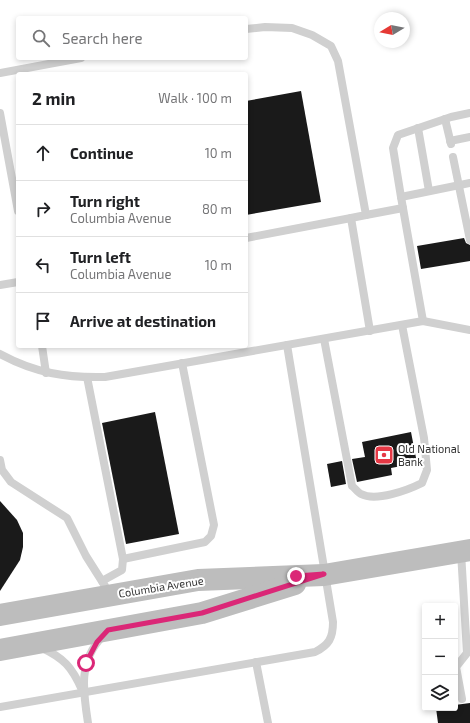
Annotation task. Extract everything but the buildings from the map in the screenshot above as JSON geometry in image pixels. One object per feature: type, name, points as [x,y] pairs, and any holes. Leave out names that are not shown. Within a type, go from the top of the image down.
[{"type":"street","name":"Columbia Avenue","points":[[0,614],[107,588],[198,580],[324,574],[466,551]]},
{"type":"street","name":"Columbia Avenue","points":[[0,650],[202,613],[324,574]]},
{"type":"lane","points":[[248,29],[292,28],[312,35],[331,46],[338,61],[366,215]]},
{"type":"lane","points":[[0,73],[70,60]]},
{"type":"lane","points":[[0,113],[16,200]]},
{"type":"lane","points":[[423,321],[393,148],[398,135],[445,119],[470,113]]},
{"type":"lane","points":[[445,119],[450,142],[470,137]]},
{"type":"lane","points":[[418,128],[429,191]]},
{"type":"lane","points":[[453,157],[470,240]]},
{"type":"lane","points":[[401,197],[470,183]]},
{"type":"lane","points":[[248,238],[403,208]]},
{"type":"lane","points":[[351,218],[370,331]]},
{"type":"lane","points":[[0,285],[16,282]]},
{"type":"lane","points":[[0,354],[30,368],[59,376],[105,377],[423,321],[470,330]]},
{"type":"lane","points":[[324,339],[352,486],[361,495],[379,496],[408,490],[422,483],[427,470],[424,438],[402,325]]},
{"type":"lane","points":[[0,708],[315,652],[323,648],[329,642],[333,633],[333,622],[287,345]]},
{"type":"lane","points":[[42,348],[46,373]]},
{"type":"lane","points":[[123,559],[205,542],[211,536],[214,526],[182,363]]},
{"type":"lane","points":[[0,460],[2,470],[11,482],[67,518],[86,556],[107,588],[122,570],[123,559],[86,377]]},
{"type":"lane","points":[[462,699],[456,667],[467,654],[466,551]]},
{"type":"lane","points":[[88,723],[83,693],[86,663],[97,642],[108,630]]},
{"type":"lane","points":[[34,644],[61,658],[70,667],[83,693]]},
{"type":"lane","points":[[256,662],[268,723]]},
{"type":"place","name":"Old National Bank","points":[[384,455]]},
{"type":"route","points":[[86,663],[90,651],[108,630],[202,613],[324,574],[296,576]]}]
